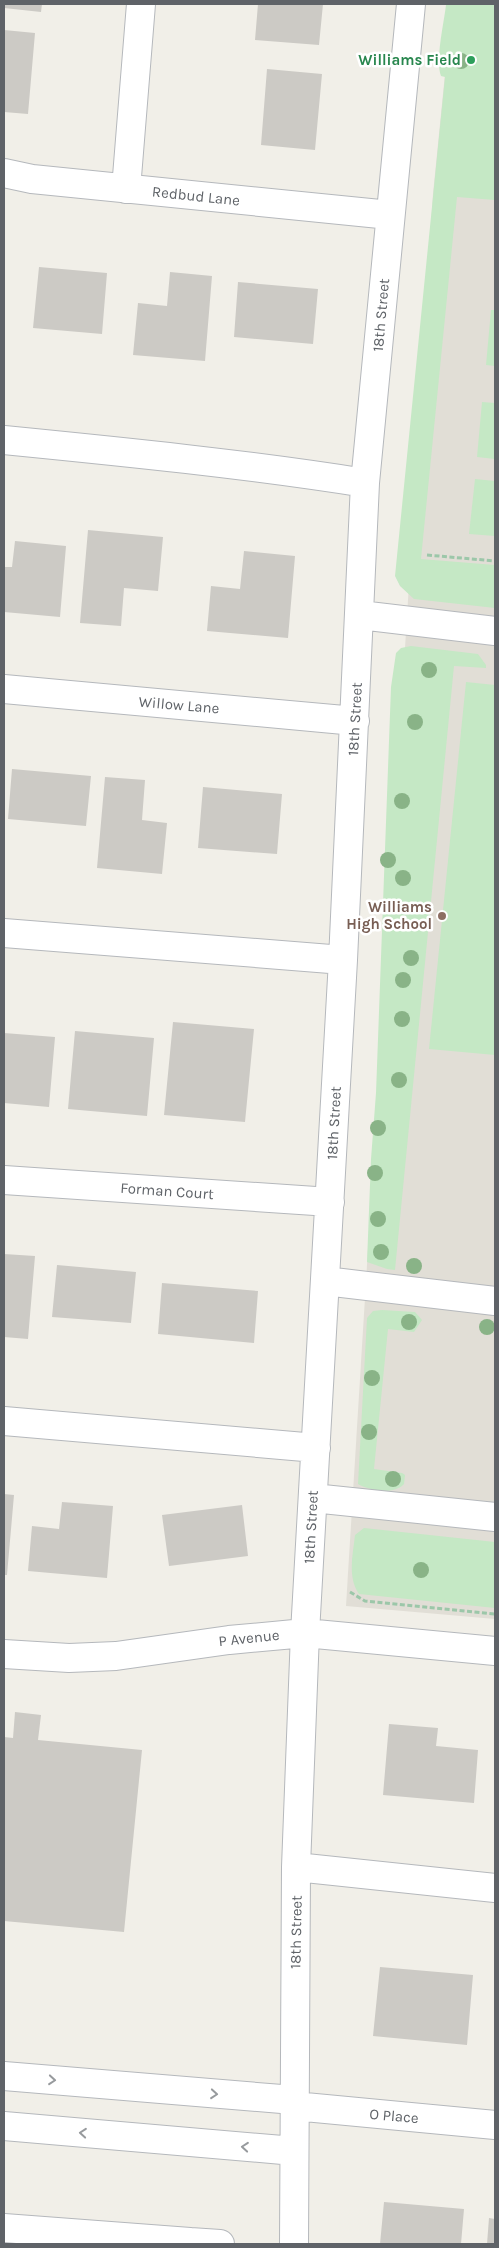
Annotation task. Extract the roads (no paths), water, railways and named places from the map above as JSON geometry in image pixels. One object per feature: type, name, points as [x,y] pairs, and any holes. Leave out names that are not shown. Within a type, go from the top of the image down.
[{"type":"street","points":[[126,189],[141,4]]},
{"type":"street","name":"18th Street","points":[[294,2244],[296,1867],[305,1633],[343,960],[365,483],[411,4]]},
{"type":"street","name":"Redbud Lane","points":[[4,173],[32,179],[390,215]]},
{"type":"street","points":[[4,440],[238,465],[365,483]]},
{"type":"street","points":[[360,615],[495,631]]},
{"type":"street","name":"Willow Lane","points":[[4,689],[354,721]]},
{"type":"street","points":[[4,933],[343,960]]},
{"type":"street","name":"Forman Court","points":[[4,1180],[330,1202]]},
{"type":"street","points":[[325,1281],[495,1301]]},
{"type":"street","points":[[4,1421],[316,1448]]},
{"type":"street","points":[[313,1498],[495,1517]]},
{"type":"street","name":"P Avenue","points":[[4,1654],[69,1658],[116,1656],[229,1640],[305,1633],[495,1651]]},
{"type":"street","points":[[296,1867],[495,1888]]},
{"type":"street","name":"O Place","points":[[4,2076],[294,2103],[495,2125]]},
{"type":"street","points":[[4,2126],[294,2151]]},
{"type":"street","points":[[4,2228],[220,2244]]},
{"type":"place","name":"Williams Field","points":[[471,60]]},
{"type":"place","name":"Williams High School","points":[[442,916]]}]
